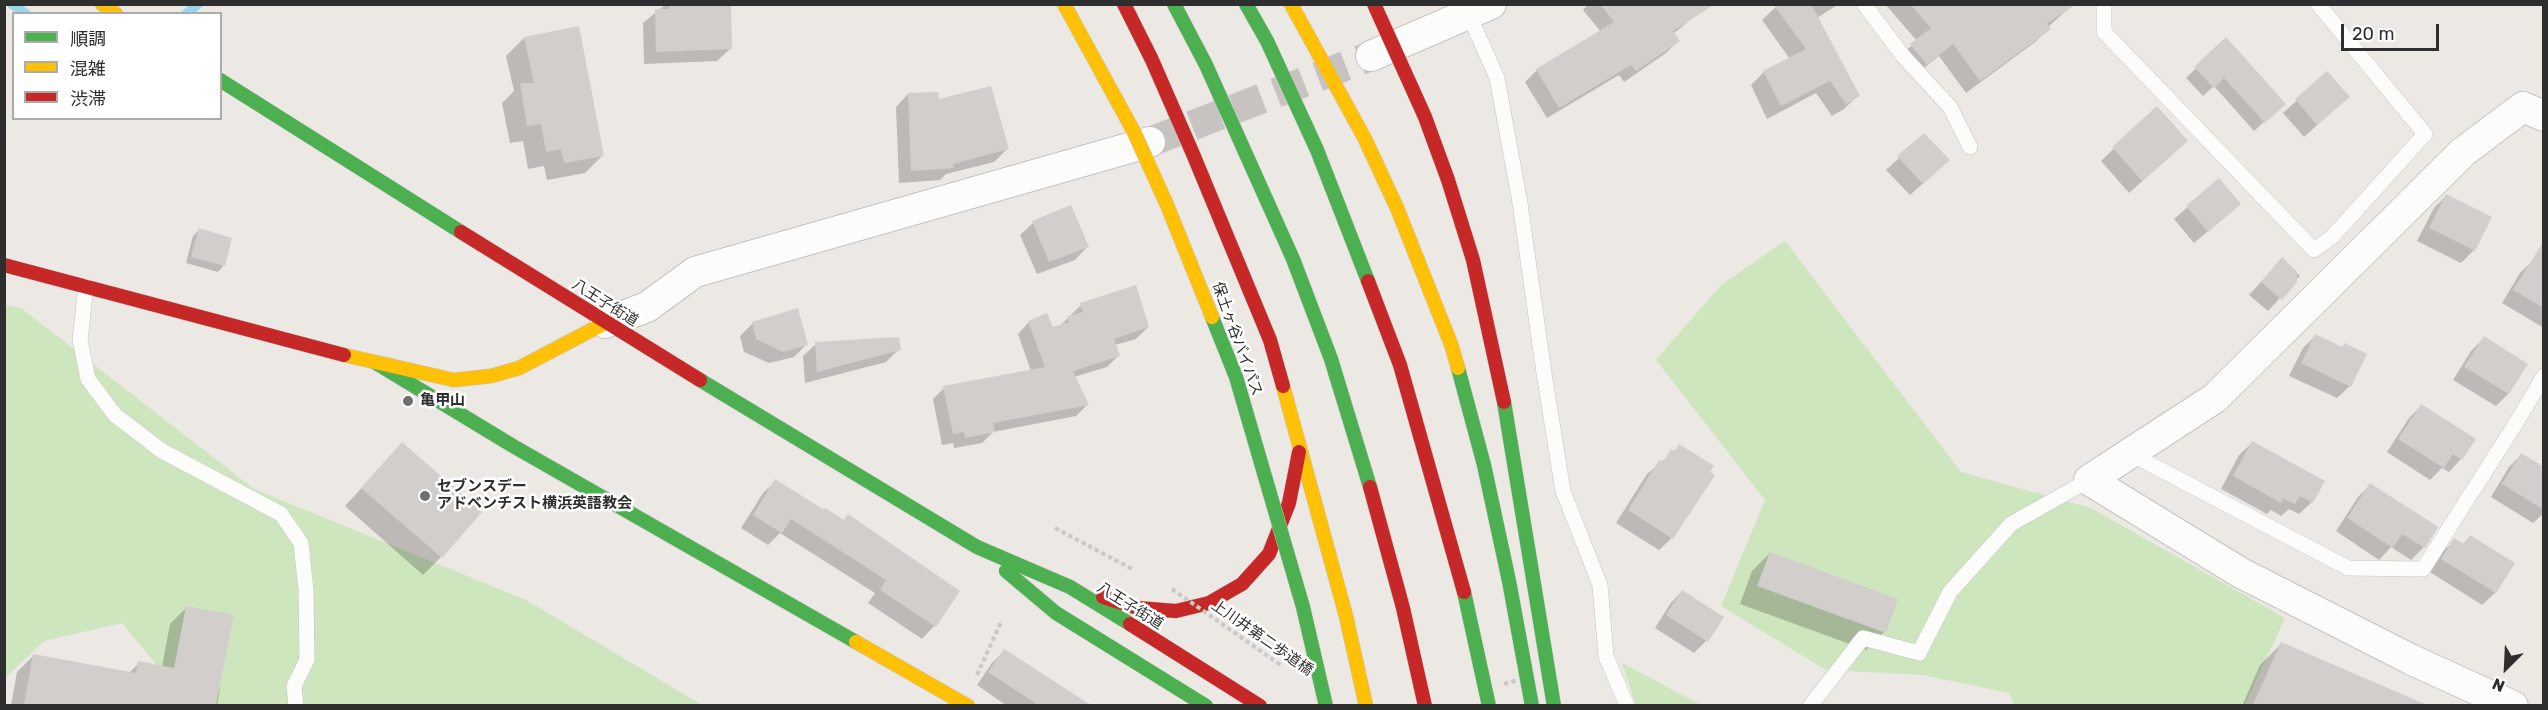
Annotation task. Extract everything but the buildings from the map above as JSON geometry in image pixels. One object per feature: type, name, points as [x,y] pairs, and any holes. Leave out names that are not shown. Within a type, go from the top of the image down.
[{"type":"main road","name":"保土ヶ谷バイパス","points":[[1064,4],[1134,132],[1167,205],[1236,377],[1303,607],[1326,705]]},
{"type":"main road","points":[[1124,4],[1152,60],[1270,340],[1346,616],[1366,705]]},
{"type":"main road","points":[[1174,4],[1206,65],[1246,153],[1293,260],[1331,359],[1377,510],[1403,608],[1425,705]]},
{"type":"main road","points":[[1246,4],[1267,42],[1317,150],[1400,365],[1448,531],[1488,704]]},
{"type":"main road","points":[[1292,4],[1370,149],[1397,208],[1451,344],[1484,465],[1532,705]]},
{"type":"main road","points":[[1374,4],[1425,117],[1473,260],[1511,433],[1554,705]]},
{"type":"main road","name":"八王子街道","points":[[222,81],[605,323],[976,547],[1056,612],[1206,705]]},
{"type":"main road","points":[[4,265],[376,363],[454,380],[490,376],[519,368],[605,323]]},
{"type":"main road","points":[[376,363],[513,446],[968,705]]},
{"type":"main road","points":[[1070,587],[1138,608],[1176,611],[1209,603],[1242,584],[1269,554],[1289,503],[1300,444]]},
{"type":"main road","name":"八王子街道","points":[[976,547],[1070,587],[1260,705]]},
{"type":"main road","points":[[1509,581],[1543,680],[1554,705]]},
{"type":"street","points":[[1371,56],[1480,10]]},
{"type":"street","points":[[2513,705],[2412,660],[2241,573],[2089,480],[2215,398],[2463,152],[2523,107],[2544,116]]},
{"type":"street","points":[[605,323],[647,307],[695,272],[1150,142]]},
{"type":"lane","points":[[1864,4],[1904,56],[1950,106],[1970,147]]},
{"type":"lane","points":[[2104,4],[2104,32],[2314,250],[2332,237],[2425,134],[2318,4]]},
{"type":"lane","points":[[1480,10],[1497,78],[1520,203],[1563,491],[1600,585],[1606,656],[1627,705]]},
{"type":"lane","points":[[86,286],[80,340],[88,379],[115,415],[162,452],[280,514],[301,543],[306,590],[307,660],[294,686],[296,705]]},
{"type":"lane","points":[[2129,453],[2348,568],[2423,569],[2544,376]]},
{"type":"lane","points":[[1810,705],[1863,638],[1919,653],[1950,592],[2012,524],[2089,480]]},
{"type":"path","points":[[1055,528],[1140,573]]},
{"type":"path","name":"上川井第二歩道橋","points":[[1161,584],[1289,671]]},
{"type":"path","points":[[992,641],[1001,622]]},
{"type":"green space","points":[[1785,241],[1961,472],[2091,508],[2285,618],[2245,705],[2014,705],[2009,693],[1923,675],[1826,670],[1721,606],[1765,500],[1656,360],[1721,285]]},
{"type":"green space","points":[[5,305],[21,308],[254,489],[526,600],[702,705],[183,705],[169,680],[122,623],[44,641],[5,678]]},
{"type":"green space","points":[[1622,663],[1701,705],[1636,705]]},
{"type":"waterway","points":[[12,4],[23,12]]},
{"type":"waterway","points":[[188,12],[198,4]]},
{"type":"tunnel","points":[[1150,142],[1371,56]]},
{"type":"traffic: fast","points":[[1174,4],[1206,65],[1293,259],[1331,359],[1370,487]]},
{"type":"traffic: fast","points":[[1246,4],[1267,41],[1317,150],[1368,281]]},
{"type":"traffic: fast","points":[[222,81],[461,232]]},
{"type":"traffic: fast","points":[[1212,317],[1236,377],[1303,607],[1326,706]]},
{"type":"traffic: fast","points":[[376,363],[513,446],[856,642]]},
{"type":"traffic: fast","points":[[1458,368],[1484,465],[1509,581],[1532,706]]},
{"type":"traffic: fast","points":[[700,380],[977,547],[1070,587],[1130,624]]},
{"type":"traffic: fast","points":[[1504,402],[1554,706]]},
{"type":"traffic: fast","points":[[1006,571],[1056,613],[1206,706]]},
{"type":"traffic: fast","points":[[1464,592],[1489,706]]},
{"type":"traffic: slow","points":[[102,4],[113,12]]},
{"type":"traffic: slow","points":[[1064,4],[1134,132],[1167,205],[1212,317]]},
{"type":"traffic: slow","points":[[1291,4],[1365,139],[1397,208],[1451,344],[1458,368]]},
{"type":"traffic: slow","points":[[344,355],[454,380],[491,376],[519,368],[605,323]]},
{"type":"traffic: slow","points":[[1283,386],[1346,616],[1366,706]]},
{"type":"traffic: slow","points":[[856,642],[968,706]]},
{"type":"traffic: jam","points":[[1124,4],[1152,60],[1193,154],[1270,340],[1283,386]]},
{"type":"traffic: jam","points":[[1374,4],[1425,117],[1448,180],[1473,260],[1504,402]]},
{"type":"traffic: jam","points":[[461,232],[700,380]]},
{"type":"traffic: jam","points":[[4,265],[344,355]]},
{"type":"traffic: jam","points":[[1368,281],[1400,365],[1464,592]]},
{"type":"traffic: jam","points":[[1103,597],[1138,608],[1176,611],[1209,603],[1242,584],[1269,554],[1289,503],[1299,452]]},
{"type":"traffic: jam","points":[[1370,487],[1403,608],[1425,706]]},
{"type":"traffic: jam","points":[[1130,624],[1260,706]]},
{"type":"place","name":"亀甲山","points":[[408,401]]},
{"type":"place","name":"セブンスデー アドベンチスト横浜英語教会","points":[[425,496]]}]
